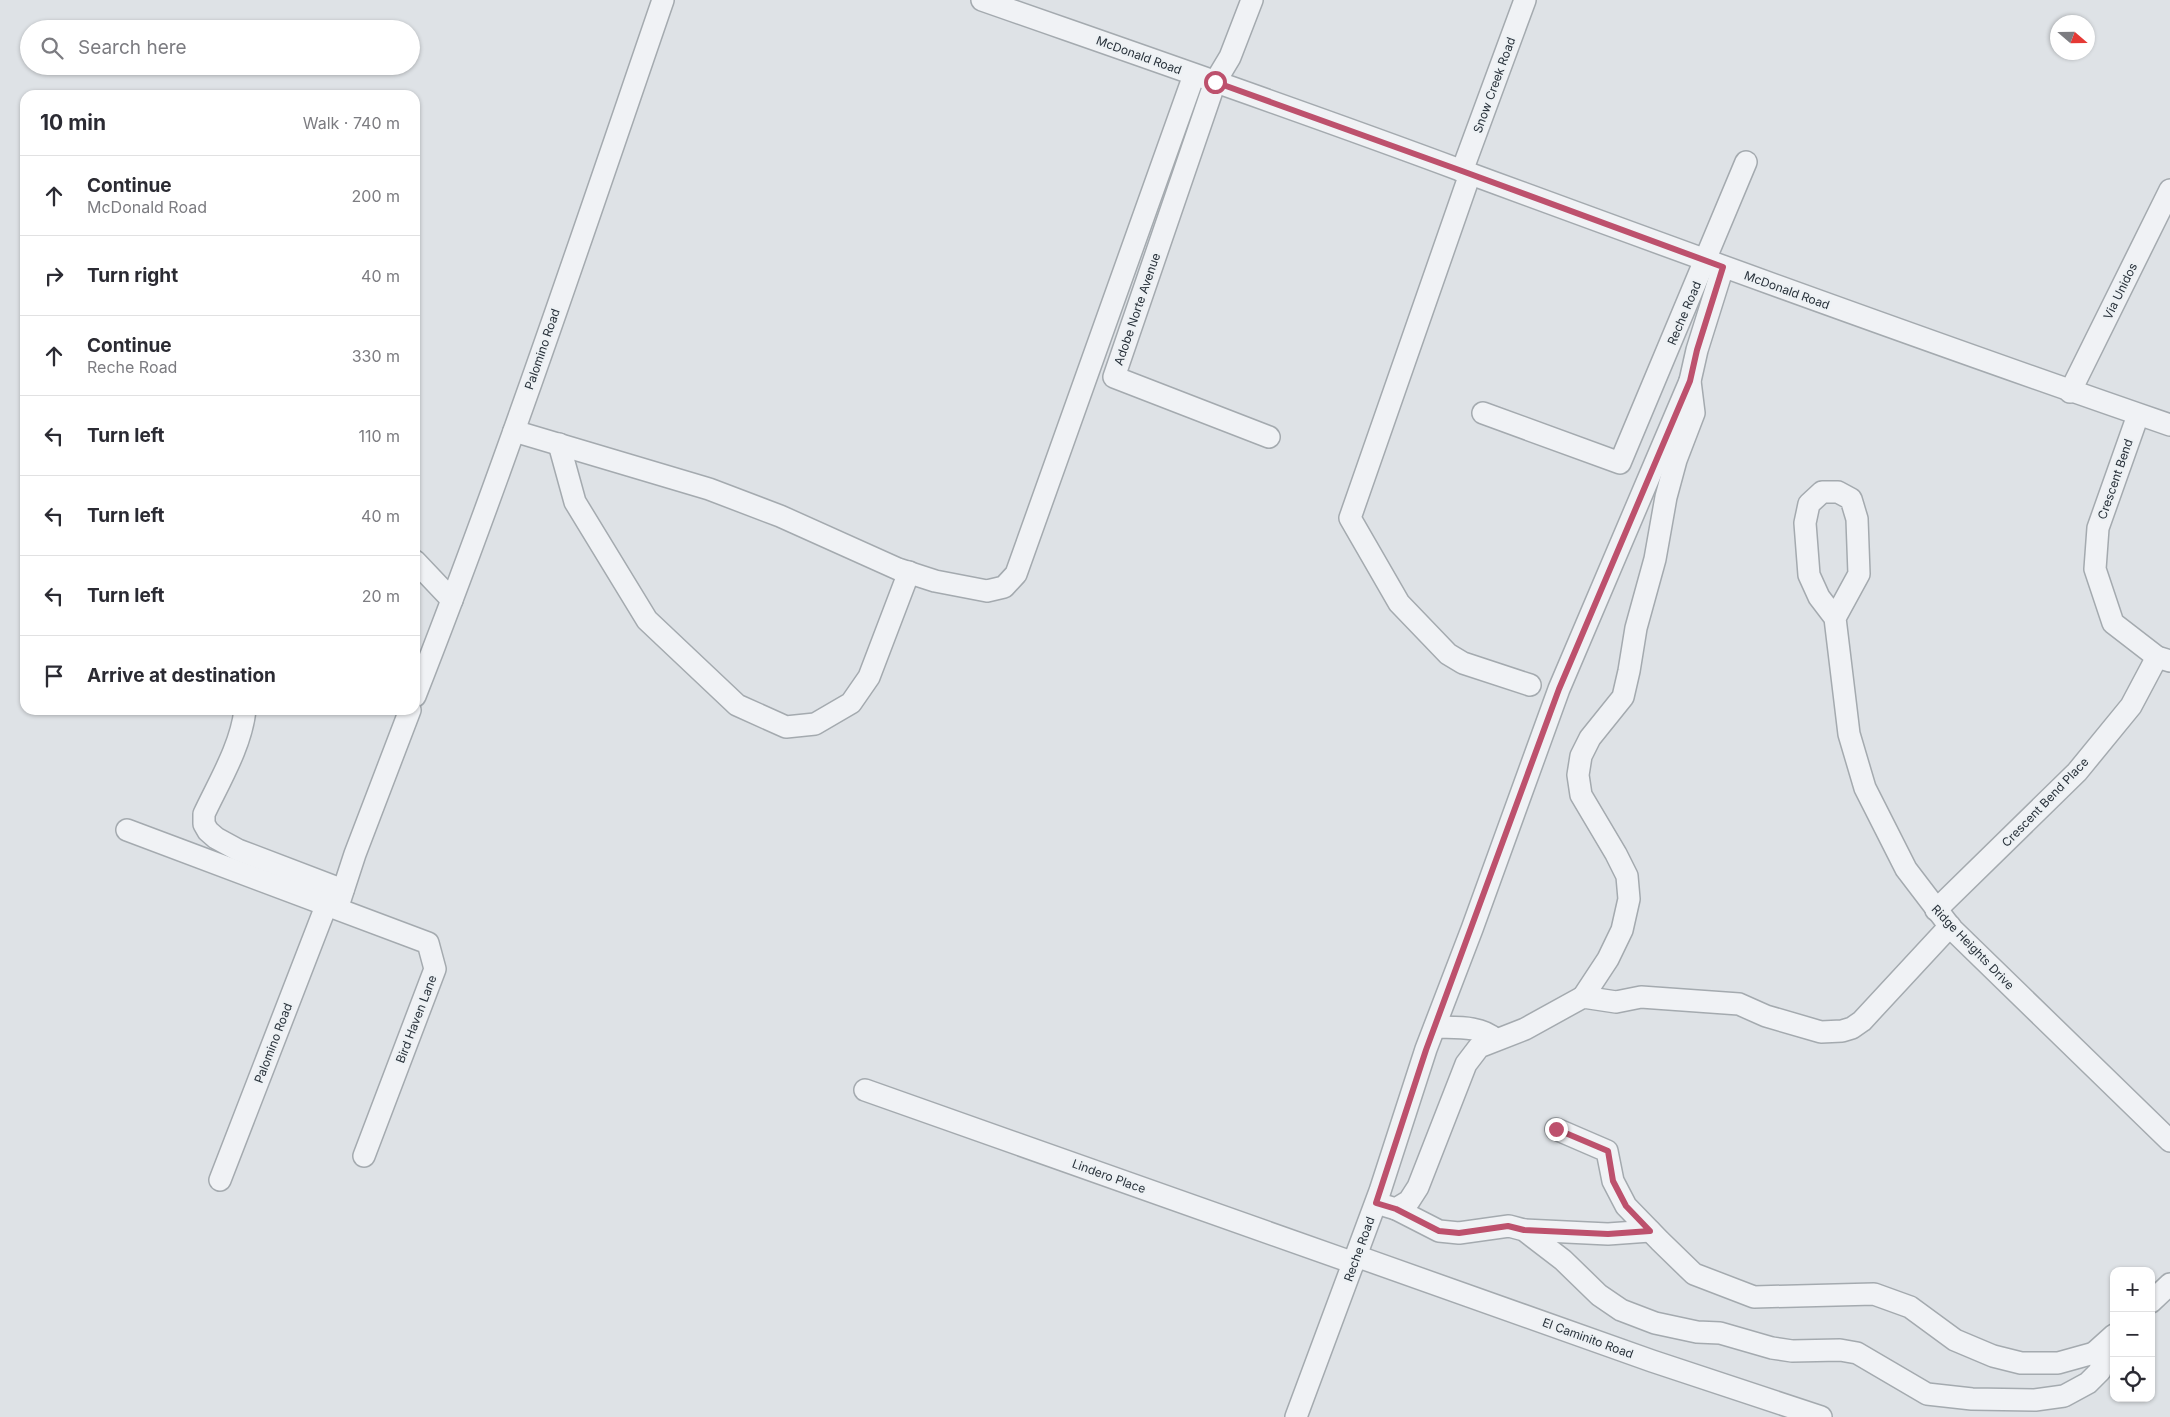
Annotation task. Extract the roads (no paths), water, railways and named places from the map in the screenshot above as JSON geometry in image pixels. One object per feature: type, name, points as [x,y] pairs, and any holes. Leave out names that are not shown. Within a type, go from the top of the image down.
[{"type":"street","name":"Palomino Road","points":[[420,683],[514,431],[663,0]]},
{"type":"street","name":"McDonald Road","points":[[982,0],[1466,172],[1714,264],[2070,392],[2170,426]]},
{"type":"street","points":[[1215,82],[1230,57],[1252,0]]},
{"type":"street","name":"Snow Creek Road","points":[[1525,0],[1350,518],[1399,603],[1448,654],[1463,663],[1530,685]]},
{"type":"street","points":[[514,431],[709,489],[780,516],[909,572],[935,581],[987,590],[1004,587],[1016,574],[1194,75]]},
{"type":"street","name":"Adobe Norte Avenue","points":[[1215,82],[1114,377],[1269,437]]},
{"type":"street","name":"Reche Road","points":[[1483,413],[1620,463],[1714,264],[1746,162]]},
{"type":"street","name":"Via Unidos","points":[[2070,392],[2170,190]]},
{"type":"street","points":[[1396,1209],[1409,1201],[1418,1187],[1466,1064],[1479,1047],[1495,1039],[1509,1036],[1525,1029],[1582,997],[1608,959],[1622,930],[1629,899],[1627,876],[1616,854],[1580,795],[1578,775],[1581,756],[1590,738],[1623,697],[1636,628],[1655,560],[1666,497],[1676,460],[1694,413],[1690,381],[1714,264]]},
{"type":"street","name":"Reche Road","points":[[1296,1417],[1376,1203],[1435,1027],[1559,689],[1690,381]]},
{"type":"street","name":"Crescent Bend","points":[[2138,414],[2098,528],[2095,569],[2114,623],[2164,659]]},
{"type":"street","points":[[558,444],[575,502],[647,620],[737,705],[786,727],[815,724],[851,703],[869,677],[909,572]]},
{"type":"street","name":"Ridge Heights Drive","points":[[1835,618],[1859,574],[1857,519],[1850,499],[1838,492],[1822,492],[1809,504],[1805,523],[1809,575],[1819,597],[1835,618],[1850,734],[1865,788],[1906,870],[1943,918],[2170,1141]]},
{"type":"street","points":[[420,566],[452,600]]},
{"type":"street","name":"Crescent Bend Place","points":[[1582,997],[1616,1002],[1641,997],[1739,1004],[1766,1016],[1808,1030],[1821,1032],[1842,1031],[1852,1028],[1862,1020],[1943,918],[2077,772],[2131,706],[2164,659]]},
{"type":"street","points":[[244,715],[236,746],[204,814],[204,824],[208,831],[216,838],[238,850],[343,890]]},
{"type":"street","name":"Palomino Road","points":[[220,1180],[331,908],[343,890],[408,715]]},
{"type":"street","points":[[127,830],[331,908]]},
{"type":"street","name":"Bird Haven Lane","points":[[331,908],[428,943],[436,969],[364,1156]]},
{"type":"street","points":[[1435,1027],[1480,1030],[1489,1033],[1495,1039]]},
{"type":"street","name":"Lindero Place","points":[[865,1090],[1355,1259]]},
{"type":"street","points":[[1556,1129],[1608,1151],[1613,1181],[1626,1206],[1694,1274],[1754,1297],[1874,1294],[1910,1307],[1955,1340],[2002,1358],[2021,1363],[2058,1363],[2094,1352],[2110,1338]]},
{"type":"street","points":[[1376,1203],[1396,1209],[1439,1231],[1459,1233],[1508,1226],[1524,1230],[1608,1234],[1650,1231]]},
{"type":"street","points":[[1524,1230],[1563,1260],[1599,1295],[1621,1310],[1663,1325],[1697,1332],[1720,1333],[1772,1348],[1792,1351],[1840,1350],[1858,1353],[1927,1394],[1972,1399],[2035,1400],[2064,1396],[2088,1383],[2100,1371],[2102,1359],[2094,1352]]},
{"type":"street","name":"El Caminito Road","points":[[1355,1259],[1821,1417]]},
{"type":"street","points":[[2155,1298],[2170,1284]]}]
